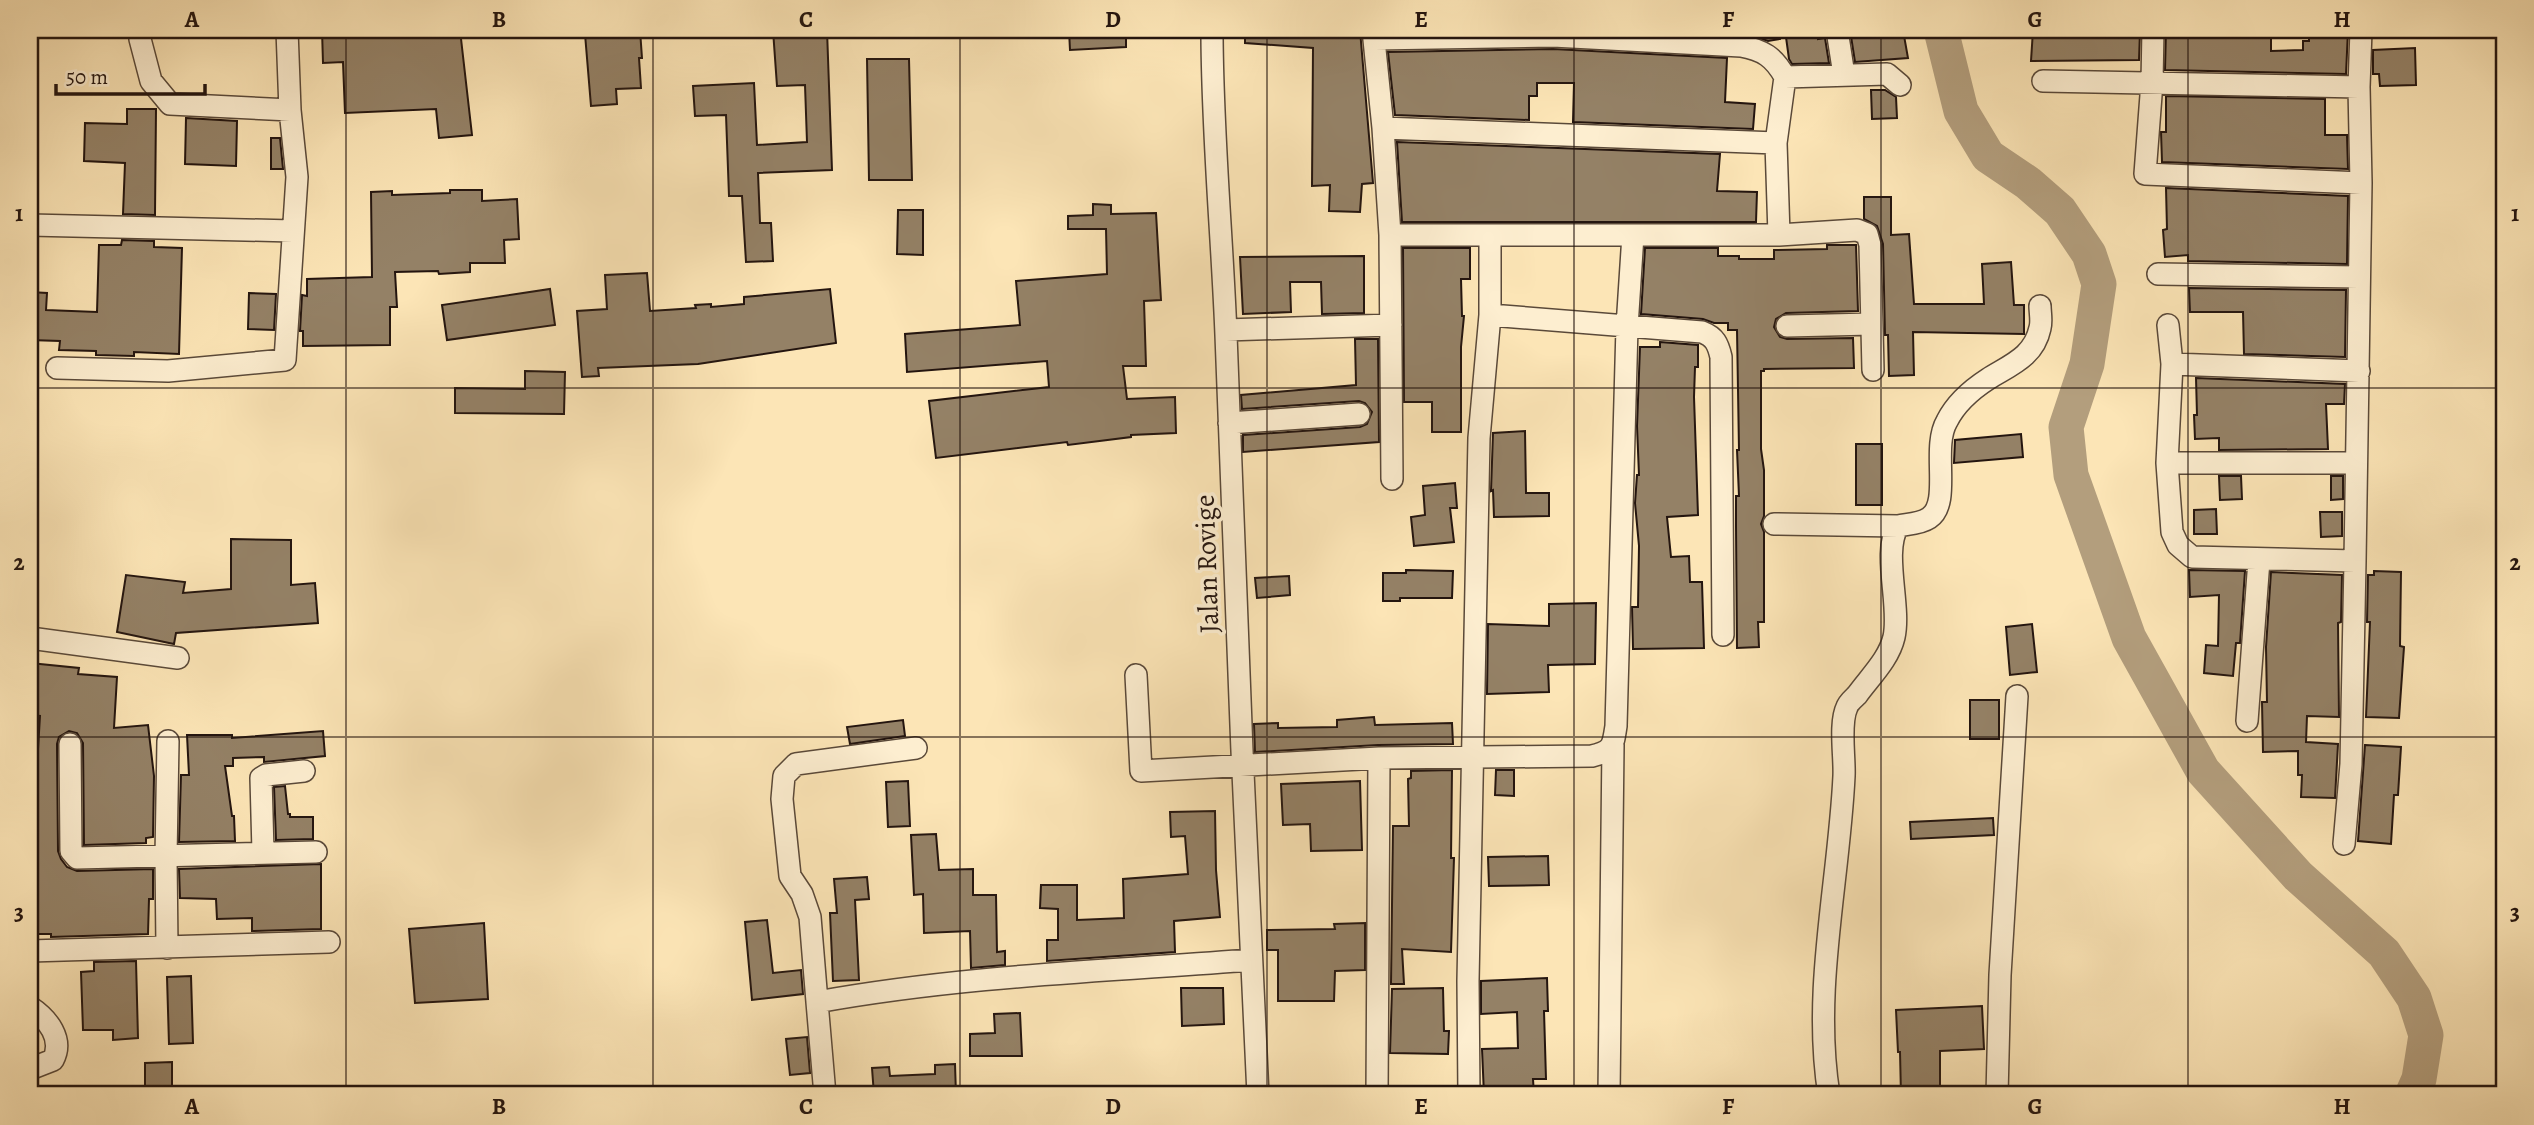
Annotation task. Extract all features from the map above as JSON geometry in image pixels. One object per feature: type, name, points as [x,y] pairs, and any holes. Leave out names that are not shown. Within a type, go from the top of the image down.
[{"type":"street","points":[[141,30],[151,81],[170,104],[290,110]]},
{"type":"street","points":[[57,368],[167,371],[285,360],[297,177],[290,110],[287,30]]},
{"type":"street","name":"Jalan Rovige","points":[[1212,30],[1212,94],[1226,330],[1241,764],[1258,1095]]},
{"type":"street","points":[[1837,30],[1844,75]]},
{"type":"street","points":[[2153,30],[2145,174],[2361,184]]},
{"type":"street","points":[[2344,844],[2351,764],[2361,184],[2358,87],[2361,30]]},
{"type":"street","points":[[1392,479],[1390,235],[1374,34],[1553,33],[1740,38],[1770,55],[1785,77],[1776,144],[1779,235]]},
{"type":"street","points":[[1785,77],[1887,74],[1900,85]]},
{"type":"street","points":[[2043,81],[2358,87]]},
{"type":"street","points":[[1383,128],[1776,144]]},
{"type":"street","points":[[30,225],[293,232]]},
{"type":"street","points":[[1390,235],[1779,235],[1857,230],[1867,234],[1870,245],[1873,370]]},
{"type":"street","points":[[1469,1095],[1468,981],[1479,438],[1490,315],[1490,235]]},
{"type":"street","points":[[1609,1095],[1613,745],[1617,712],[1627,327],[1633,235]]},
{"type":"street","points":[[2158,274],[2359,276]]},
{"type":"street","points":[[1774,524],[1898,526],[1922,522],[1932,517],[1939,506],[1939,438],[1946,422],[1959,402],[1986,380],[2024,358],[2041,327],[2040,306]]},
{"type":"street","points":[[1490,315],[1702,332],[1718,343],[1721,357],[1723,635]]},
{"type":"street","points":[[1787,326],[1871,324]]},
{"type":"street","points":[[1226,330],[1391,325]]},
{"type":"street","points":[[2168,325],[2172,364],[2167,463],[2172,533],[2184,552],[2192,557],[2355,561]]},
{"type":"street","points":[[2172,364],[2358,371]]},
{"type":"street","points":[[1229,423],[1359,414]]},
{"type":"street","points":[[2167,463],[2357,463]]},
{"type":"street","points":[[1829,1095],[1824,996],[1844,776],[1844,720],[1846,707],[1878,668],[1894,635],[1892,560],[1894,531],[1898,526]]},
{"type":"street","points":[[2247,721],[2259,560]]},
{"type":"street","points":[[30,638],[178,658]]},
{"type":"street","points":[[1136,675],[1141,771],[1379,758],[1591,756],[1605,753],[1613,745]]},
{"type":"street","points":[[1997,1095],[2000,975],[2017,696]]},
{"type":"street","points":[[167,948],[168,741]]},
{"type":"street","points":[[70,744],[71,847],[74,855],[81,859],[316,852]]},
{"type":"street","points":[[825,1095],[810,917],[802,894],[790,876],[782,799],[784,776],[796,764],[916,748]]},
{"type":"street","points":[[1377,1095],[1379,758]]},
{"type":"street","points":[[262,852],[261,778],[266,775],[304,771]]},
{"type":"street","points":[[30,951],[329,943]]},
{"type":"street","points":[[817,1002],[865,993],[1019,976],[1251,960]]},
{"type":"street","points":[[30,1007],[44,1016],[55,1035],[58,1051],[53,1060],[30,1069]]},
{"type":"building","points":[[322,30],[460,30],[472,135],[439,138],[436,109],[345,113],[343,62],[323,63]]},
{"type":"building","points":[[640,30],[641,88],[616,89],[617,104],[591,106],[585,34]]},
{"type":"building","points":[[773,30],[827,30],[832,170],[758,173],[760,223],[771,223],[773,261],[746,262],[742,196],[729,196],[726,115],[695,116],[693,86],[754,83],[757,145],[807,142],[805,85],[777,86]]},
{"type":"building","points":[[1069,30],[1126,30],[1126,47],[1070,50]]},
{"type":"building","points":[[1245,30],[1360,30],[1373,183],[1362,184],[1360,212],[1329,211],[1330,185],[1312,186],[1313,48],[1245,43]]},
{"type":"building","points":[[1683,30],[1779,30],[1780,39],[1768,41],[1744,33]]},
{"type":"building","points":[[1785,30],[1817,30],[1818,39],[1825,38],[1829,63],[1792,64]]},
{"type":"building","points":[[1850,30],[1903,30],[1908,58],[1855,62]]},
{"type":"building","points":[[2033,30],[2140,31],[2139,60],[2031,61]]},
{"type":"building","points":[[2166,30],[2271,30],[2271,51],[2303,50],[2303,41],[2309,41],[2309,30],[2348,30],[2346,74],[2165,70]]},
{"type":"building","points":[[2415,48],[2416,85],[2380,86],[2379,74],[2373,74],[2373,50]]},
{"type":"building","points":[[1553,49],[1727,58],[1725,102],[1755,104],[1753,129],[1573,122],[1574,83],[1537,83],[1537,96],[1529,96],[1529,120],[1395,115],[1388,52]]},
{"type":"building","points":[[867,59],[909,59],[912,180],[869,180]]},
{"type":"building","points":[[1871,90],[1885,90],[1896,97],[1897,118],[1872,119]]},
{"type":"building","points":[[2166,96],[2325,99],[2325,135],[2347,135],[2348,169],[2162,162],[2161,132],[2166,132]]},
{"type":"building","points":[[127,109],[156,109],[155,215],[123,214],[125,163],[84,161],[85,123],[127,124]]},
{"type":"building","points":[[186,118],[237,121],[236,166],[185,164]]},
{"type":"building","points":[[271,138],[280,138],[283,169],[271,169]]},
{"type":"building","points":[[1397,142],[1720,154],[1717,191],[1757,192],[1756,222],[1402,222]]},
{"type":"building","points":[[2166,188],[2348,196],[2347,264],[2188,261],[2188,255],[2165,257],[2163,230],[2167,229]]},
{"type":"building","points":[[450,190],[482,190],[482,201],[517,199],[519,239],[504,240],[505,263],[470,263],[470,272],[395,272],[397,307],[390,307],[390,345],[303,346],[303,331],[300,331],[302,295],[307,296],[307,279],[372,277],[371,192],[392,191],[392,195],[450,193]]},
{"type":"building","points":[[1864,197],[1891,197],[1891,235],[1909,234],[1914,304],[1984,304],[1982,264],[2011,262],[2014,305],[2024,305],[2024,334],[1913,332],[1914,375],[1889,376],[1888,335],[1885,335],[1883,244],[1877,226],[1864,219]]},
{"type":"building","points":[[1093,204],[1111,205],[1111,214],[1156,213],[1161,300],[1144,301],[1146,366],[1123,366],[1127,399],[1175,397],[1176,433],[1131,435],[1068,445],[1067,442],[936,458],[929,401],[1049,387],[1047,361],[907,372],[905,334],[1020,325],[1016,281],[1107,274],[1106,229],[1068,229],[1068,216],[1093,215]]},
{"type":"building","points":[[898,210],[923,210],[923,255],[897,254]]},
{"type":"building","points":[[122,240],[154,241],[154,247],[182,248],[179,354],[134,352],[134,356],[96,355],[96,351],[59,350],[60,341],[30,340],[30,292],[47,293],[46,310],[97,312],[99,245],[121,245]]},
{"type":"building","points":[[1827,245],[1856,245],[1858,311],[1786,313],[1776,319],[1774,327],[1780,337],[1787,339],[1853,338],[1854,368],[1761,371],[1764,622],[1758,622],[1759,647],[1737,648],[1737,330],[1728,330],[1728,323],[1641,314],[1645,248],[1718,248],[1718,256],[1774,259],[1774,250],[1827,249]]},
{"type":"building","points":[[1403,248],[1470,248],[1470,279],[1461,279],[1464,316],[1461,347],[1461,432],[1432,432],[1432,402],[1404,402]]},
{"type":"building","points":[[1364,256],[1364,313],[1322,314],[1321,282],[1290,282],[1291,312],[1243,314],[1240,257]]},
{"type":"building","points":[[647,273],[650,311],[696,308],[695,305],[711,304],[711,307],[744,304],[744,297],[830,289],[836,343],[698,364],[598,368],[599,376],[582,377],[577,311],[607,309],[605,275]]},
{"type":"building","points":[[2189,288],[2346,290],[2345,357],[2244,354],[2243,312],[2190,312]]},
{"type":"building","points":[[550,289],[555,325],[447,340],[442,305]]},
{"type":"building","points":[[249,293],[276,294],[274,330],[248,329]]},
{"type":"building","points":[[1355,339],[1378,339],[1379,442],[1243,452],[1243,435],[1360,427],[1367,424],[1372,412],[1365,403],[1359,401],[1242,409],[1241,395],[1356,385]]},
{"type":"building","points":[[1660,342],[1698,345],[1694,397],[1698,515],[1667,517],[1671,557],[1689,556],[1690,582],[1702,582],[1704,648],[1633,649],[1632,607],[1638,607],[1639,546],[1635,503],[1639,475],[1637,426],[1640,347],[1660,347]]},
{"type":"building","points":[[525,371],[565,372],[564,414],[455,413],[455,388],[525,389]]},
{"type":"building","points":[[2196,378],[2345,384],[2344,404],[2326,404],[2328,449],[2219,450],[2219,438],[2195,439]]},
{"type":"building","points":[[1525,431],[1526,493],[1549,493],[1549,516],[1494,517],[1493,490],[1491,491],[1493,433]]},
{"type":"building","points":[[2021,434],[2023,457],[1954,463],[1955,440]]},
{"type":"building","points":[[1856,444],[1882,444],[1882,505],[1856,505]]},
{"type":"building","points":[[2219,476],[2241,476],[2242,499],[2220,500]]},
{"type":"building","points":[[2331,476],[2343,476],[2343,499],[2331,500]]},
{"type":"building","points":[[1455,483],[1457,508],[1450,508],[1454,542],[1414,546],[1411,517],[1425,515],[1423,486]]},
{"type":"building","points":[[2216,509],[2217,534],[2194,534],[2194,510]]},
{"type":"building","points":[[2320,512],[2342,512],[2342,536],[2321,537]]},
{"type":"building","points":[[231,539],[291,540],[291,585],[315,583],[318,623],[176,633],[174,644],[117,632],[126,575],[185,582],[183,593],[231,589]]},
{"type":"building","points":[[1406,570],[1453,571],[1452,598],[1400,598],[1400,601],[1383,601],[1383,573],[1406,573]]},
{"type":"building","points":[[2189,570],[2245,571],[2240,643],[2236,643],[2233,676],[2204,673],[2206,645],[2218,646],[2219,595],[2190,597]]},
{"type":"building","points":[[2374,571],[2401,572],[2400,646],[2404,647],[2399,718],[2366,717],[2370,622],[2367,622],[2368,575],[2374,575]]},
{"type":"building","points":[[2271,572],[2342,575],[2341,622],[2338,623],[2339,717],[2307,716],[2306,742],[2338,744],[2335,798],[2301,797],[2302,775],[2298,775],[2298,751],[2263,752],[2262,702],[2267,702],[2266,647]]},
{"type":"building","points":[[1289,576],[1290,595],[1257,598],[1255,578]]},
{"type":"building","points":[[1596,603],[1595,664],[1548,665],[1549,692],[1487,694],[1488,624],[1549,626],[1549,604]]},
{"type":"building","points":[[2032,624],[2037,672],[2010,675],[2006,627]]},
{"type":"building","points":[[30,663],[79,668],[78,674],[117,677],[114,728],[148,725],[154,776],[153,837],[146,838],[146,843],[84,845],[83,743],[77,733],[69,731],[59,737],[57,744],[58,851],[61,859],[67,867],[77,871],[153,869],[153,899],[149,899],[148,934],[51,937],[51,934],[30,934],[30,866],[37,866],[36,818],[30,818],[30,749],[38,749],[40,716],[30,715]]},
{"type":"building","points":[[1970,700],[1999,700],[1999,739],[1970,739]]},
{"type":"building","points":[[1374,717],[1375,725],[1452,723],[1453,744],[1255,752],[1254,724],[1278,723],[1278,728],[1337,727],[1337,720]]},
{"type":"building","points":[[903,720],[905,736],[850,744],[847,727]]},
{"type":"building","points":[[323,731],[325,756],[264,762],[264,757],[233,758],[233,766],[225,766],[234,816],[235,841],[179,842],[181,775],[189,775],[187,735],[232,735],[232,738]]},
{"type":"building","points":[[2365,745],[2401,747],[2391,844],[2358,841]]},
{"type":"building","points":[[1452,770],[1451,858],[1454,858],[1451,952],[1402,949],[1404,984],[1391,984],[1393,826],[1409,826],[1408,779],[1411,778],[1411,771]]},
{"type":"building","points":[[1496,770],[1514,770],[1514,796],[1495,795]]},
{"type":"building","points":[[908,781],[910,826],[888,827],[886,782]]},
{"type":"building","points":[[1360,781],[1362,850],[1311,851],[1310,824],[1283,825],[1281,784]]},
{"type":"building","points":[[285,786],[288,814],[290,817],[313,817],[313,839],[276,840],[274,787]]},
{"type":"building","points":[[1215,811],[1220,917],[1174,921],[1175,952],[1047,961],[1047,940],[1058,940],[1058,909],[1040,908],[1041,885],[1077,885],[1077,920],[1124,918],[1123,879],[1188,874],[1185,836],[1171,837],[1170,812]]},
{"type":"building","points":[[1993,818],[1994,835],[1911,839],[1910,822]]},
{"type":"building","points":[[936,834],[939,870],[973,869],[973,895],[996,895],[997,952],[1005,951],[1005,965],[971,968],[970,931],[924,933],[923,894],[914,895],[911,835]]},
{"type":"building","points":[[1548,856],[1549,885],[1489,886],[1488,857]]},
{"type":"building","points":[[321,864],[321,929],[252,931],[252,918],[217,919],[216,899],[180,898],[179,869]]},
{"type":"building","points":[[867,877],[869,899],[855,900],[859,980],[833,981],[830,913],[837,913],[834,879]]},
{"type":"building","points":[[767,920],[773,973],[801,970],[803,994],[752,1000],[745,922]]},
{"type":"building","points":[[484,923],[488,999],[415,1003],[409,929]]},
{"type":"building","points":[[1365,923],[1365,970],[1335,971],[1334,1001],[1278,1001],[1278,950],[1267,950],[1267,930],[1335,929],[1334,924]]},
{"type":"building","points":[[136,961],[138,1038],[113,1040],[113,1030],[83,1030],[81,972],[94,971],[94,962]]},
{"type":"building","points":[[191,976],[193,1043],[169,1044],[167,977]]},
{"type":"building","points":[[1547,978],[1548,1011],[1544,1011],[1546,1079],[1533,1079],[1534,1095],[1484,1095],[1482,1049],[1518,1048],[1517,1012],[1481,1014],[1481,981]]},
{"type":"building","points":[[1181,988],[1223,988],[1224,1024],[1182,1026]]},
{"type":"building","points":[[1443,988],[1444,1031],[1449,1031],[1448,1054],[1390,1053],[1392,989]]},
{"type":"building","points":[[1982,1006],[1984,1049],[1940,1051],[1940,1095],[1901,1095],[1896,1010]]},
{"type":"building","points":[[1020,1013],[1022,1056],[970,1056],[970,1034],[995,1033],[994,1014]]},
{"type":"building","points":[[807,1037],[810,1073],[790,1075],[786,1039]]},
{"type":"building","points":[[172,1062],[172,1095],[145,1095],[145,1063]]},
{"type":"building","points":[[955,1064],[956,1095],[874,1095],[872,1068],[889,1067],[890,1076],[935,1074],[935,1065]]},
{"type":"waterway","points":[[1941,30],[1961,111],[1988,156],[2028,183],[2060,211],[2089,254],[2099,284],[2087,364],[2066,427],[2071,475],[2129,638],[2203,771],[2298,876],[2384,953],[2414,998],[2426,1035],[2419,1079],[2412,1095]]}]
